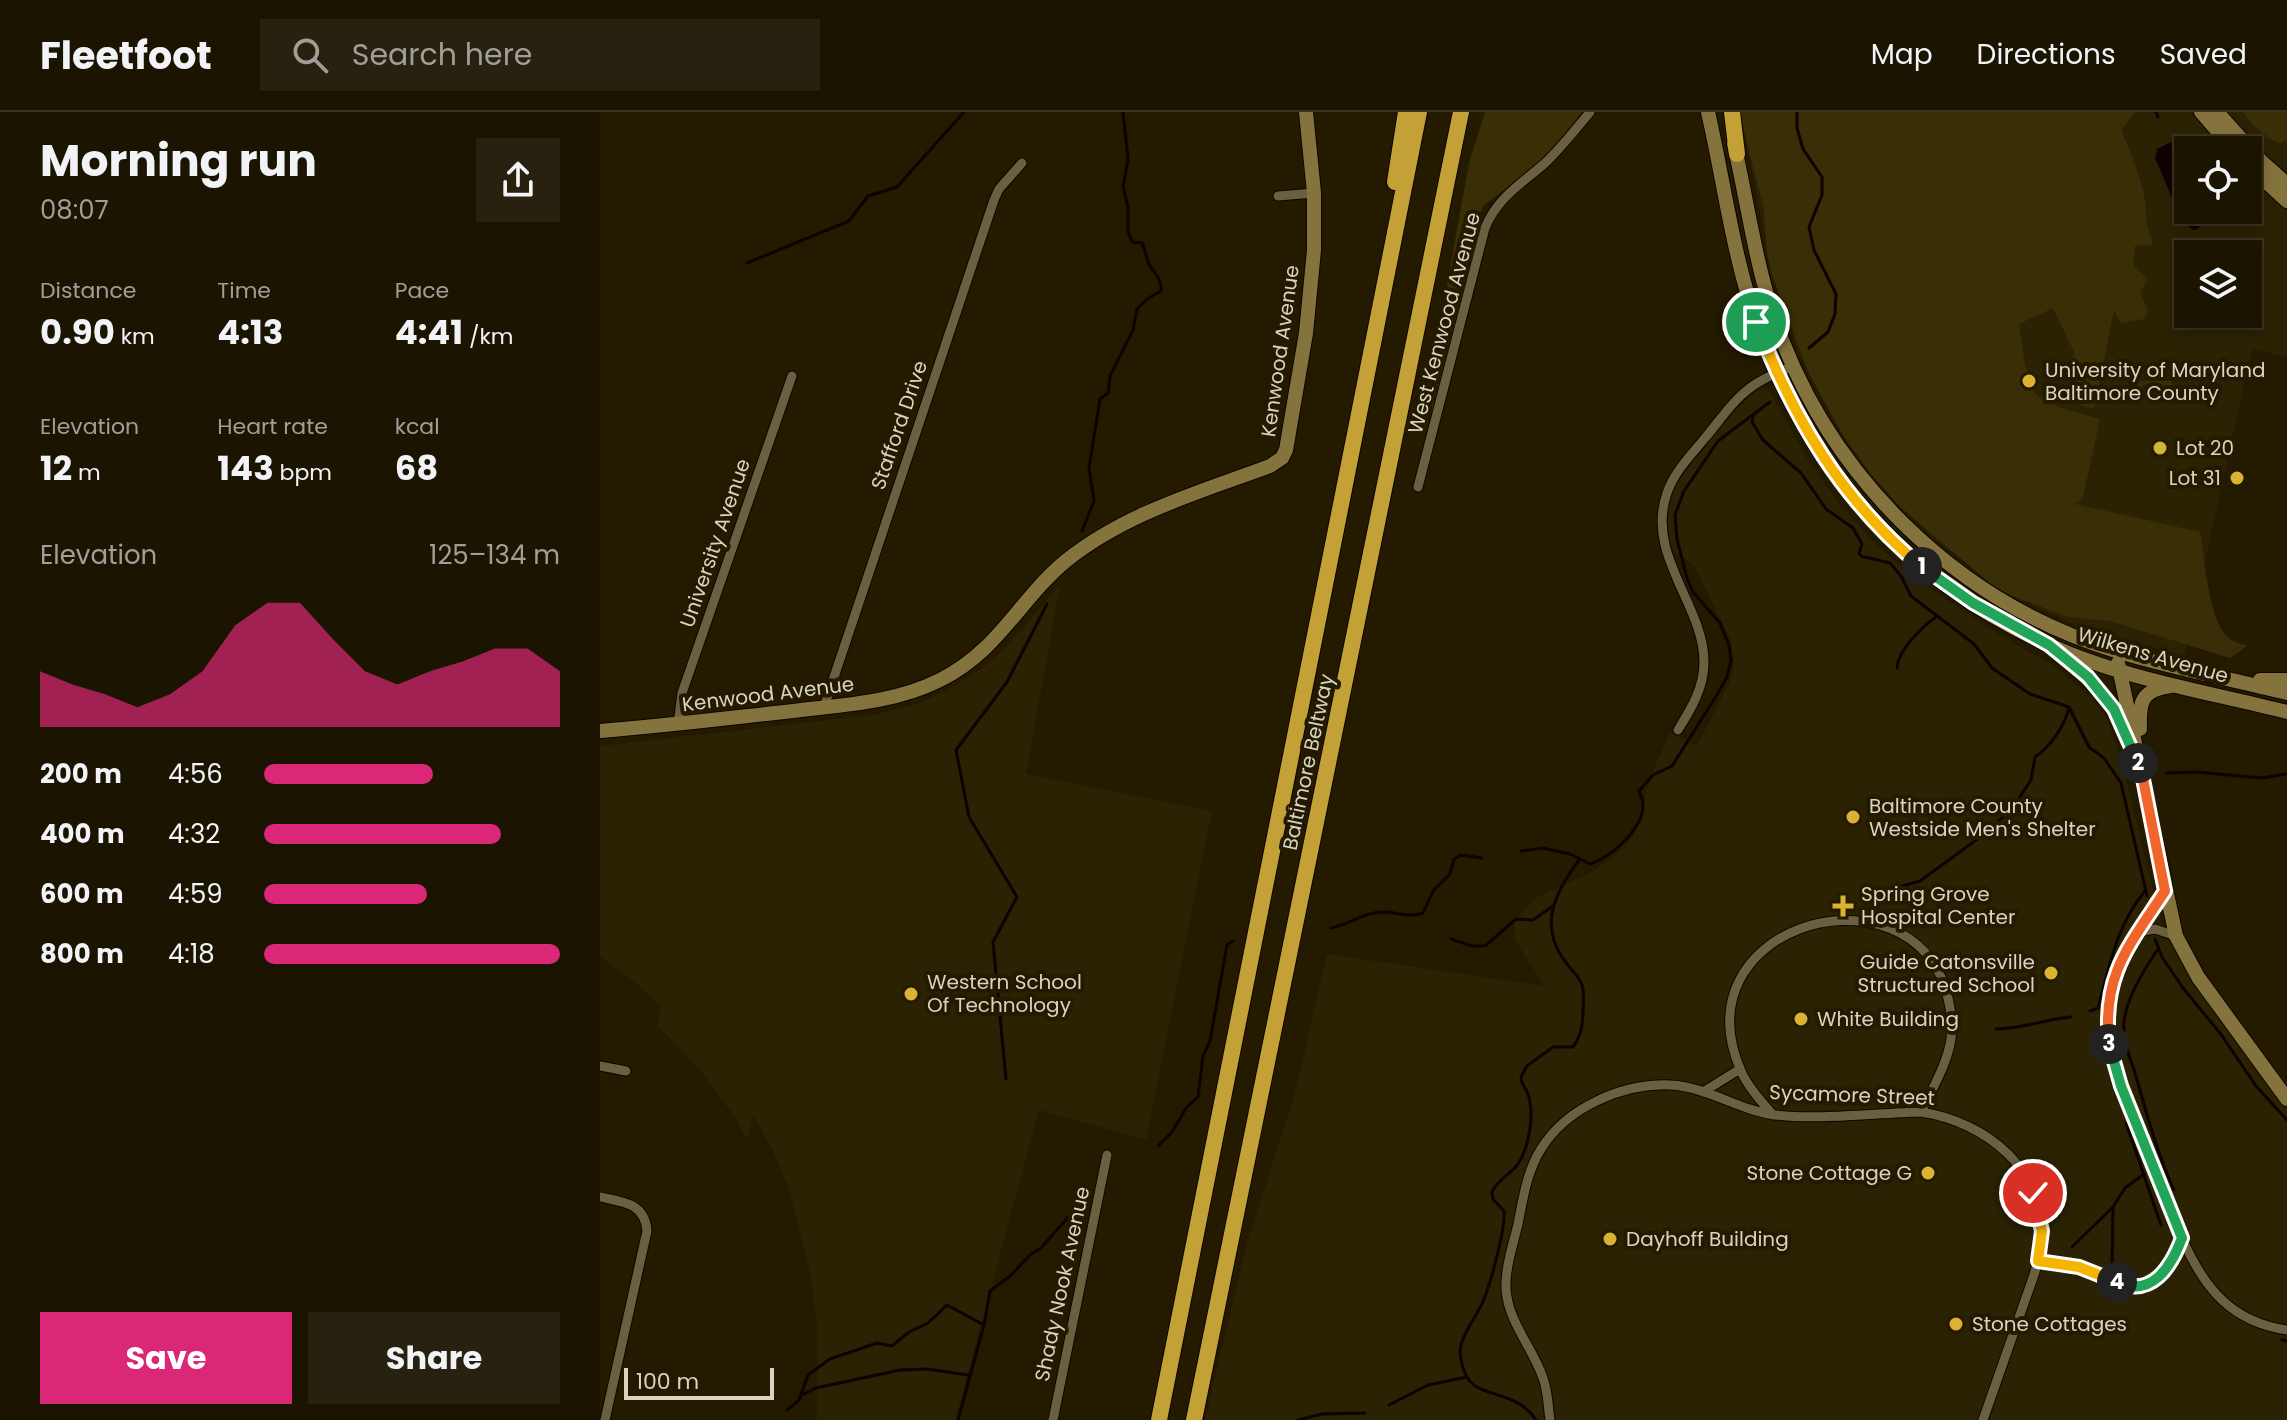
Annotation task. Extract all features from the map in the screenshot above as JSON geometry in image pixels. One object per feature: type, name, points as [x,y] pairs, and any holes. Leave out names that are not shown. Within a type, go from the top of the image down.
[{"type":"highway","points":[[1374,342],[1406,112]]},
{"type":"highway","name":"Baltimore Beltway","points":[[1159,1420],[1419,112]]},
{"type":"highway","name":"Baltimore Beltway","points":[[1194,1420],[1461,112]]},
{"type":"highway","points":[[1730,112],[1737,154]]},
{"type":"main road","name":"Kenwood Avenue","points":[[600,731],[892,698],[944,679],[996,639],[1065,562],[1106,533],[1154,509],[1270,466],[1282,458],[1286,450],[1309,307],[1314,250],[1314,193],[1306,112]]},
{"type":"main road","name":"Wilkens Avenue","points":[[1708,112],[1753,310],[1776,374],[1826,464],[1878,525],[1941,582],[2010,626],[2049,645],[2120,671],[2287,712]]},
{"type":"main road","points":[[2201,112],[2222,136]]},
{"type":"main road","points":[[2217,112],[2261,161],[2287,184]]},
{"type":"main road","name":"Wilkens Avenue","points":[[1737,154],[1764,282],[1793,366],[1806,394],[1842,453],[1891,512],[1923,543],[1983,589],[2057,628],[2115,651],[2287,693]]},
{"type":"main road","points":[[2262,178],[2287,201]]},
{"type":"main road","points":[[2049,645],[2088,677],[2104,695],[2123,726],[2142,774]]},
{"type":"main road","points":[[2115,651],[2176,936],[2198,977],[2287,1099]]},
{"type":"main road","points":[[2230,679],[2287,680]]},
{"type":"main road","points":[[2142,774],[2139,708],[2150,692],[2176,685]]},
{"type":"street","name":"West Kenwood Avenue","points":[[1418,487],[1491,213],[1501,199],[1556,151],[1590,112]]},
{"type":"street","name":"Stafford Drive","points":[[824,707],[994,200],[999,189],[1022,163]]},
{"type":"street","points":[[1278,196],[1314,193]]},
{"type":"street","points":[[1678,730],[1699,692],[1704,665],[1698,633],[1665,544],[1663,509],[1666,494],[1683,465],[1739,396],[1793,366]]},
{"type":"street","name":"University Avenue","points":[[678,724],[682,693],[792,376]]},
{"type":"street","points":[[2165,891],[2123,954],[2112,984],[2108,1012],[2109,1045],[2121,1086],[2182,1238],[2205,1281],[2235,1312],[2252,1322],[2287,1330]]},
{"type":"street","points":[[1773,1115],[1749,1086],[1740,1069],[1733,1044],[1730,1010],[1733,992],[1752,959],[1765,946],[1782,936],[1820,923],[1851,921],[1880,926],[1916,943],[1937,970],[1946,990],[1951,1038],[1946,1057],[1921,1112]]},
{"type":"street","points":[[2138,932],[2155,929],[2176,936]]},
{"type":"street","points":[[600,1066],[626,1071]]},
{"type":"street","points":[[1703,1092],[1740,1069]]},
{"type":"street","name":"Sycamore Street","points":[[1550,1420],[1544,1380],[1518,1329],[1506,1294],[1509,1262],[1532,1168],[1541,1150],[1567,1119],[1606,1097],[1649,1085],[1681,1086],[1773,1115],[1921,1112],[1941,1115],[1972,1126],[2001,1146],[2025,1176],[2039,1212],[2041,1246],[1983,1420]]},
{"type":"street","name":"Shady Nook Avenue","points":[[1053,1420],[1107,1155]]},
{"type":"street","points":[[600,1197],[638,1208],[644,1215],[647,1231],[605,1420]]},
{"type":"street","points":[[2038,1261],[2079,1267],[2122,1285],[2143,1287],[2168,1268],[2182,1238]]},
{"type":"shaded area","points":[[1485,112],[1582,112],[1553,151],[1482,207],[1433,413],[1424,412],[1469,163]]},
{"type":"shaded area","name":"University of Maryland Baltimore County","points":[[1739,112],[2136,112],[2121,130],[2141,183],[2153,241],[2151,245],[2135,246],[2133,265],[2148,279],[2140,293],[2148,310],[2144,319],[2121,323],[2114,311],[2094,409],[2066,400],[2074,352],[2053,308],[2019,324],[2026,369],[2032,387],[2040,398],[2100,419],[2083,498],[2075,504],[2200,532],[2216,618],[2229,638],[2247,646],[2230,658],[2110,621],[2068,617],[2010,595],[1992,585],[1899,506],[1844,437],[1809,374],[1772,275],[1767,255],[1764,209]]},
{"type":"shaded area","name":"University of Maryland Baltimore County","points":[[1767,112],[2287,112],[2287,357],[2252,349],[2184,656],[2086,630],[2023,601],[1989,581],[1930,535],[1873,477],[1834,421],[1803,362],[1783,313],[1741,116]]},
{"type":"shaded area","points":[[2243,112],[2287,112],[2287,140],[2280,143],[2270,139]]},
{"type":"shaded area","points":[[2171,142],[2174,147],[2174,202],[2155,158],[2157,149]]},
{"type":"shaded area","points":[[2186,224],[2201,224],[2198,229],[2193,230]]},
{"type":"shaded area","points":[[2131,381],[2172,383],[2171,389],[2143,383],[2141,391],[2126,387]]},
{"type":"shaded area","name":"Spring Grove Hospital Center","points":[[1764,388],[1770,392],[1806,457],[1836,500],[1872,540],[1914,578],[1995,632],[2057,668],[2093,699],[2106,717],[2120,755],[2168,940],[2189,974],[2287,1108],[2287,1420],[1205,1420],[1245,1251],[1296,1089],[1327,954],[1545,986],[1514,939],[1515,919],[1537,897],[1592,872],[1617,854],[1633,837],[1651,775],[1670,733],[1697,746],[1732,677],[1734,663],[1730,638],[1694,565],[1668,547],[1666,526],[1675,486],[1729,417],[1755,392]]},
{"type":"shaded area","name":"Western School Of Technology","points":[[1060,585],[1026,774],[1212,811],[1146,1140],[1039,1110],[955,1420],[817,1420],[817,1328],[811,1276],[789,1189],[772,1149],[753,1115],[747,1139],[700,1070],[657,1025],[661,1007],[634,981],[600,957],[600,746],[873,715],[912,706],[948,690],[985,666]]},
{"type":"waterway","points":[[747,263],[849,221],[868,196],[897,187],[964,112]]},
{"type":"waterway","points":[[1082,531],[1094,501],[1089,468],[1100,399],[1108,393],[1110,376],[1133,330],[1137,309],[1161,291],[1142,243],[1132,242],[1128,231],[1128,207],[1123,187],[1128,159],[1123,112]]},
{"type":"waterway","points":[[1797,112],[1797,128],[1803,149],[1822,177],[1822,195],[1809,227],[1814,250],[1836,294],[1835,314],[1828,332],[1809,348]]},
{"type":"waterway","points":[[2156,112],[2158,117]]},
{"type":"waterway","points":[[1521,851],[1543,848],[1570,854],[1590,864],[1617,848],[1639,822],[1643,803],[1639,791],[1653,775],[1672,766],[1727,677],[1731,660],[1729,645],[1720,623],[1693,592],[1687,578],[1677,539],[1675,515],[1684,491],[1718,441],[1770,402]]},
{"type":"waterway","points":[[1754,414],[1752,422],[1763,440],[1801,473],[1826,509],[1853,528],[1862,544],[1861,556],[1890,563],[1911,596],[1974,644],[1992,668],[2030,694],[2069,707],[2089,747],[2104,758],[2121,783],[2147,896]]},
{"type":"waterway","points":[[1006,1079],[993,942],[1017,897],[969,817],[956,750],[1007,682],[1047,604]]},
{"type":"waterway","points":[[1897,668],[1906,647],[1936,617]]},
{"type":"waterway","points":[[1896,888],[1920,881],[1983,835],[2012,809],[2031,780],[2035,757],[2056,735],[2069,707]]},
{"type":"waterway","points":[[2166,773],[2197,772],[2261,778],[2287,774]]},
{"type":"waterway","points":[[1331,928],[1376,913],[1423,913],[1433,891],[1450,874],[1454,859],[1461,855],[1482,858]]},
{"type":"waterway","points":[[1536,1420],[1519,1404],[1482,1389],[1469,1380],[1460,1349],[1481,1306],[1500,1244],[1504,1211],[1493,1199],[1492,1192],[1518,1164],[1528,1140],[1530,1102],[1521,1077],[1527,1066],[1553,1047],[1573,1047],[1581,1030],[1582,985],[1555,944],[1551,919],[1558,895],[1579,860]]},
{"type":"waterway","points":[[2090,1011],[2098,1008],[2110,962],[2127,917],[2145,891]]},
{"type":"waterway","points":[[1451,939],[1472,946],[1485,946],[1516,919],[1533,920],[1553,906]]},
{"type":"waterway","points":[[2155,939],[2162,957],[2183,988],[2220,1033],[2256,1086],[2287,1120]]},
{"type":"waterway","points":[[1158,1146],[1198,1097],[1203,1056],[1210,1041],[1227,945],[1233,941]]},
{"type":"waterway","points":[[2158,949],[2132,993],[2124,1030],[2154,1137],[2174,1190]]},
{"type":"waterway","points":[[1996,1029],[2071,1017]]},
{"type":"waterway","points":[[2126,1123],[2161,1225]]},
{"type":"waterway","points":[[2072,1247],[2113,1207],[2125,1188],[2144,1174]]},
{"type":"waterway","points":[[958,1420],[990,1291],[1041,1248],[1078,1206]]},
{"type":"waterway","points":[[2112,1270],[2113,1207]]},
{"type":"waterway","points":[[787,1410],[799,1400],[808,1375],[830,1359],[877,1343],[892,1346],[909,1332],[928,1323],[947,1305],[984,1325]]},
{"type":"waterway","points":[[2282,1340],[2287,1341]]},
{"type":"waterway","points":[[800,1396],[816,1388],[900,1370],[927,1369],[968,1375]]},
{"type":"waterway","points":[[1389,1405],[1428,1385],[1467,1377]]},
{"type":"waterway","points":[[1298,1420],[1322,1414],[1365,1413]]},
{"type":"place","name":"University of Maryland Baltimore County","points":[[2029,381]]},
{"type":"place","name":"Lot 20","points":[[2160,448]]},
{"type":"place","name":"Lot 31","points":[[2237,478]]},
{"type":"place","name":"Baltimore County Westside Men's Shelter","points":[[1853,817]]},
{"type":"place","name":"Spring Grove Hospital Center","points":[[1843,906]]},
{"type":"place","name":"Guide Catonsville Structured School","points":[[2051,973]]},
{"type":"place","name":"Western School Of Technology","points":[[911,994]]},
{"type":"place","name":"White Building","points":[[1801,1019]]},
{"type":"place","name":"Stone Cottage G","points":[[1928,1173]]},
{"type":"place","name":"Dayhoff Building","points":[[1610,1239]]},
{"type":"place","name":"Stone Cottages","points":[[1956,1324]]},
{"type":"route","points":[[1756,322],[1790,403],[1826,464],[1850,495],[1911,557],[1941,582],[2010,626],[2049,645],[2088,677],[2114,709],[2142,774],[2165,891],[2117,968],[2109,998],[2109,1045],[2121,1086],[2182,1238],[2168,1268],[2143,1287],[2122,1285],[2079,1267],[2038,1261],[2042,1231],[2033,1193]]}]
